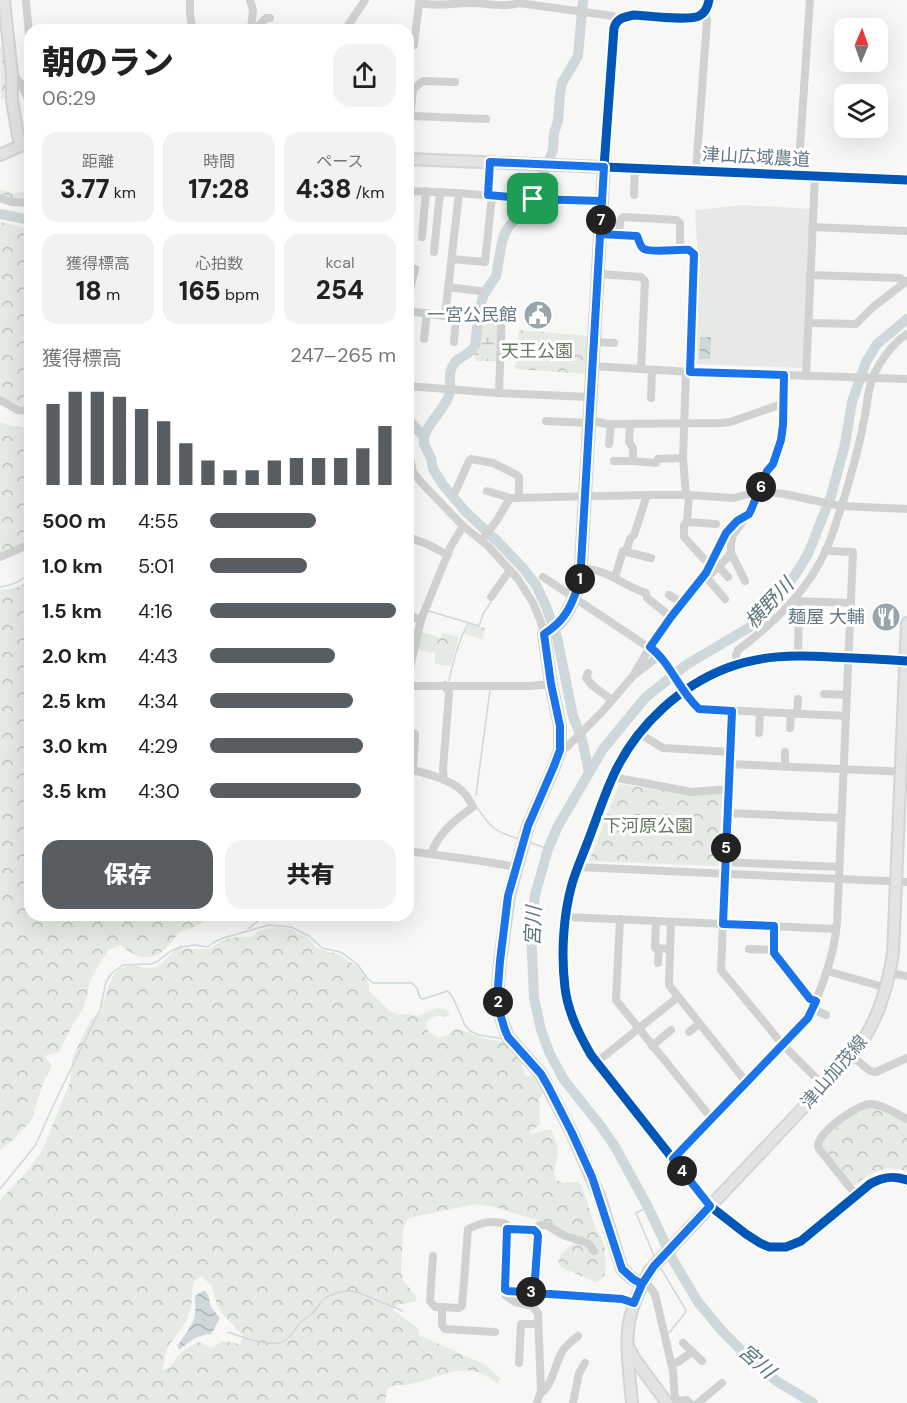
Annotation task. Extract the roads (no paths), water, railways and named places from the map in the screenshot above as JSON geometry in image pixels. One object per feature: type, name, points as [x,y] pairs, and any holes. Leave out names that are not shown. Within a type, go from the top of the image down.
[{"type":"main road","points":[[4,0],[12,74],[12,101],[24,143]]},
{"type":"main road","points":[[0,155],[24,146]]},
{"type":"main road","points":[[414,159],[604,167],[580,582],[574,598],[550,629],[551,684],[564,748],[528,826],[508,896],[498,996],[505,1030],[511,1041],[544,1080],[572,1133],[600,1198],[622,1269],[642,1284]]},
{"type":"main road","name":"津山加茂線","points":[[632,1397],[628,1347],[629,1322],[642,1284],[654,1266],[852,1056],[872,1025],[886,988],[893,953],[901,882],[907,623]]},
{"type":"main road","points":[[628,1347],[652,1383],[672,1402]]},
{"type":"main road","points":[[632,1397],[633,1387],[640,1382],[652,1383]]},
{"type":"street","points":[[190,0],[191,24]]},
{"type":"street","points":[[250,0],[251,24]]},
{"type":"street","points":[[349,24],[365,0]]},
{"type":"street","points":[[604,167],[614,28],[618,20],[634,15],[690,18],[704,12],[709,0]]},
{"type":"street","points":[[798,176],[810,0]]},
{"type":"street","points":[[26,1],[28,24]]},
{"type":"street","points":[[414,45],[419,1],[442,5],[471,1],[507,6],[518,2],[613,16],[618,20]]},
{"type":"street","points":[[696,171],[707,20],[704,12]]},
{"type":"street","points":[[260,24],[266,18],[270,18]]},
{"type":"street","points":[[12,74],[24,88]]},
{"type":"street","points":[[414,88],[423,81],[455,82]]},
{"type":"street","points":[[414,116],[486,118]]},
{"type":"street","points":[[452,259],[484,262],[490,196],[490,162]]},
{"type":"street","name":"津山広域農道","points":[[604,167],[907,180]]},
{"type":"street","points":[[634,195],[635,169]]},
{"type":"street","points":[[806,376],[815,176]]},
{"type":"street","points":[[414,191],[527,199],[602,201]]},
{"type":"street","points":[[422,237],[426,191]]},
{"type":"street","points":[[434,252],[440,192]]},
{"type":"street","points":[[445,316],[459,193]]},
{"type":"street","points":[[0,198],[24,203]]},
{"type":"street","points":[[619,235],[620,221],[624,217],[676,220],[680,223],[680,249]]},
{"type":"street","points":[[812,227],[907,231]]},
{"type":"street","points":[[600,234],[637,236],[644,249],[680,249],[689,250],[694,254],[684,423],[683,458],[688,495],[684,537],[704,559],[728,577]]},
{"type":"street","points":[[414,273],[415,269]]},
{"type":"street","points":[[598,274],[641,277],[645,281],[641,369]]},
{"type":"street","points":[[809,323],[856,324],[873,307],[907,282],[900,278],[810,275]]},
{"type":"street","points":[[448,287],[480,291]]},
{"type":"street","points":[[498,392],[502,311]]},
{"type":"street","points":[[414,312],[473,320]]},
{"type":"street","points":[[424,339],[427,314]]},
{"type":"street","points":[[454,342],[456,318]]},
{"type":"street","points":[[737,664],[738,650],[771,625],[797,600],[814,573],[826,549],[838,506],[851,476],[872,378],[897,340],[907,334]]},
{"type":"street","points":[[594,342],[614,343]]},
{"type":"street","points":[[592,366],[688,372],[907,379]]},
{"type":"street","points":[[651,398],[652,370]]},
{"type":"street","points":[[564,748],[590,724],[633,676],[671,617],[706,573],[731,549],[733,535],[749,514],[767,471],[773,464],[781,440],[784,375]]},
{"type":"street","points":[[414,386],[590,397]]},
{"type":"street","points":[[0,400],[18,410],[24,410]]},
{"type":"street","points":[[546,421],[589,421],[610,424],[722,423],[784,405]]},
{"type":"street","points":[[609,444],[610,424]]},
{"type":"street","points":[[630,424],[628,442],[633,448],[633,461]]},
{"type":"street","points":[[614,461],[657,461],[683,458]]},
{"type":"street","points":[[456,490],[471,459],[493,463],[519,477],[514,498],[482,540]]},
{"type":"street","points":[[414,478],[463,526],[482,540],[510,570],[533,603],[541,621],[550,629]]},
{"type":"street","points":[[488,491],[514,498],[688,495],[734,498],[760,491],[838,506],[907,509]]},
{"type":"street","points":[[626,552],[647,495]]},
{"type":"street","points":[[698,585],[707,578],[715,565],[722,541],[731,527],[749,514]]},
{"type":"street","points":[[687,522],[716,525]]},
{"type":"street","points":[[414,650],[421,620],[456,537],[463,526]]},
{"type":"street","points":[[414,539],[448,555]]},
{"type":"street","points":[[722,541],[731,549],[745,581]]},
{"type":"street","points":[[0,557],[24,547]]},
{"type":"street","points":[[673,1159],[808,1018],[831,958],[836,929],[853,552],[826,549]]},
{"type":"street","points":[[615,577],[623,551],[651,558]]},
{"type":"street","points":[[581,568],[593,569],[615,577],[645,593],[647,598],[671,617]]},
{"type":"street","points":[[491,597],[510,570]]},
{"type":"street","points":[[543,577],[650,647],[661,657],[699,709],[846,716]]},
{"type":"street","points":[[707,578],[725,599]]},
{"type":"street","points":[[669,595],[682,603]]},
{"type":"street","points":[[797,600],[851,603]]},
{"type":"street","points":[[797,600],[798,656]]},
{"type":"street","points":[[414,617],[421,620]]},
{"type":"street","points":[[633,676],[661,657]]},
{"type":"street","points":[[906,661],[771,657],[737,664],[683,690],[655,716],[640,734],[624,755],[613,777],[572,885],[566,917],[563,960],[570,1011],[591,1055],[710,1206],[760,1243],[769,1247],[786,1247],[801,1240],[880,1178],[895,1177],[907,1180]]},
{"type":"street","points":[[588,673],[586,678],[589,682],[612,700]]},
{"type":"street","points":[[414,686],[551,684]]},
{"type":"street","points":[[443,778],[448,693],[446,685]]},
{"type":"street","points":[[824,694],[847,695]]},
{"type":"street","points":[[790,728],[798,699]]},
{"type":"street","points":[[732,711],[721,970],[783,1045],[825,1086]]},
{"type":"street","points":[[759,733],[760,712]]},
{"type":"street","points":[[640,734],[663,748],[730,752]]},
{"type":"street","points":[[785,752],[785,766]]},
{"type":"street","points":[[730,764],[904,772]]},
{"type":"street","points":[[414,771],[443,778],[464,791],[473,807],[455,820],[444,832],[431,854]]},
{"type":"street","points":[[613,777],[692,792],[729,789]]},
{"type":"street","points":[[728,813],[841,818]]},
{"type":"street","points":[[414,852],[517,867]]},
{"type":"street","points":[[725,862],[839,867]]},
{"type":"street","points":[[578,867],[901,882]]},
{"type":"street","points":[[566,917],[620,920],[656,926],[723,924],[836,929]]},
{"type":"street","points":[[620,920],[616,1000],[712,1119]]},
{"type":"street","points":[[656,926],[655,948],[670,949]]},
{"type":"street","points":[[671,926],[669,985],[747,1083]]},
{"type":"street","points":[[774,926],[774,953],[814,1005],[826,1015]]},
{"type":"street","points":[[658,963],[659,948]]},
{"type":"street","points":[[749,949],[773,950]]},
{"type":"street","points":[[827,971],[886,988]]},
{"type":"street","points":[[890,973],[907,976]]},
{"type":"street","points":[[597,1062],[678,997]]},
{"type":"street","points":[[689,1032],[699,1024]]},
{"type":"street","points":[[652,1046],[671,1030]]},
{"type":"street","points":[[852,1056],[870,1071],[876,1071],[907,1058]]},
{"type":"street","points":[[856,1195],[820,1150],[818,1146],[820,1140],[838,1120],[866,1104],[875,1104],[907,1119]]},
{"type":"street","points":[[433,1256],[430,1301],[435,1307],[459,1308],[462,1306],[468,1229],[485,1222],[506,1224],[505,1295],[515,1302],[529,1304],[537,1310],[541,1393],[537,1403]]},
{"type":"street","points":[[534,1293],[537,1227],[546,1225],[565,1236],[589,1244],[594,1251]]},
{"type":"street","points":[[507,1229],[536,1232]]},
{"type":"street","points":[[642,1284],[649,1286],[655,1294],[672,1364],[674,1382],[672,1402],[687,1400],[690,1403]]},
{"type":"street","points":[[505,1290],[622,1299],[634,1303]]},
{"type":"street","points":[[442,1307],[442,1325],[445,1329],[495,1332]]},
{"type":"street","points":[[519,1363],[521,1324],[538,1324]]},
{"type":"street","points":[[541,1393],[550,1383],[561,1352],[578,1336]]},
{"type":"street","points":[[684,1343],[702,1361]]},
{"type":"street","points":[[672,1364],[692,1352]]},
{"type":"street","points":[[573,1403],[579,1373],[585,1363]]},
{"type":"street","points":[[699,1403],[722,1383]]},
{"type":"water","points":[[700,337],[711,337],[710,359],[699,359]]},
{"type":"water","points":[[203,1291],[208,1295],[211,1307],[220,1318],[211,1334],[194,1339],[179,1350],[178,1345],[194,1318],[195,1296]]},
{"type":"waterway","points":[[550,158],[558,121],[562,83],[578,56],[583,0]]},
{"type":"waterway","points":[[450,387],[452,367],[475,346],[479,310],[484,294],[496,276],[505,233],[527,208],[544,172]]},
{"type":"waterway","name":"宮川","points":[[0,214],[24,219]]},
{"type":"waterway","name":"宮川","points":[[813,1403],[778,1382],[754,1363],[723,1332],[698,1302],[673,1260],[648,1207],[614,1145],[564,1080],[550,1054],[541,1030],[534,998],[531,928],[535,895],[548,849],[558,826],[603,749],[645,698],[686,665],[750,627],[780,595],[808,554],[831,496],[845,444],[852,402],[866,362],[877,344],[907,319]]},
{"type":"waterway","points":[[424,437],[450,392]]},
{"type":"waterway","name":"宮川","points":[[414,426],[424,437],[424,444],[431,458],[433,469],[443,485],[465,511],[523,568],[536,585],[557,637],[573,716],[582,739],[589,772]]},
{"type":"waterway","points":[[0,587],[24,578]]},
{"type":"waterway","points":[[429,611],[479,626],[491,602]]},
{"type":"waterway","points":[[449,681],[456,651],[468,623]]},
{"type":"waterway","points":[[476,795],[490,690]]},
{"type":"waterway","points":[[476,806],[493,828],[519,839]]},
{"type":"waterway","points":[[529,842],[548,849]]},
{"type":"waterway","points":[[248,929],[258,921]]},
{"type":"waterway","points":[[0,1189],[35,1146],[100,1010],[106,982],[111,974],[123,965],[151,964],[181,947],[195,945],[208,947],[223,938],[269,925],[291,927],[309,936],[322,948],[345,955],[358,965],[373,983],[412,983],[417,988],[420,998],[423,999],[448,991],[470,1031],[479,1035],[504,1039]]},
{"type":"waterway","points":[[648,1207],[636,1213],[655,1258]]},
{"type":"waterway","points":[[660,1267],[686,1310],[669,1333]]},
{"type":"waterway","points":[[228,1332],[262,1342],[285,1341],[324,1299],[344,1291],[360,1293],[402,1311]]},
{"type":"place","name":"一宮公民館","points":[[538,315]]},
{"type":"place","name":"麺屋 大輔","points":[[886,617]]},
{"type":"park label","name":"天王公園","points":[[537,351]]},
{"type":"park label","name":"下河原公園","points":[[648,826]]},
{"type":"water label","name":"横野川","points":[[769,603]]}]
